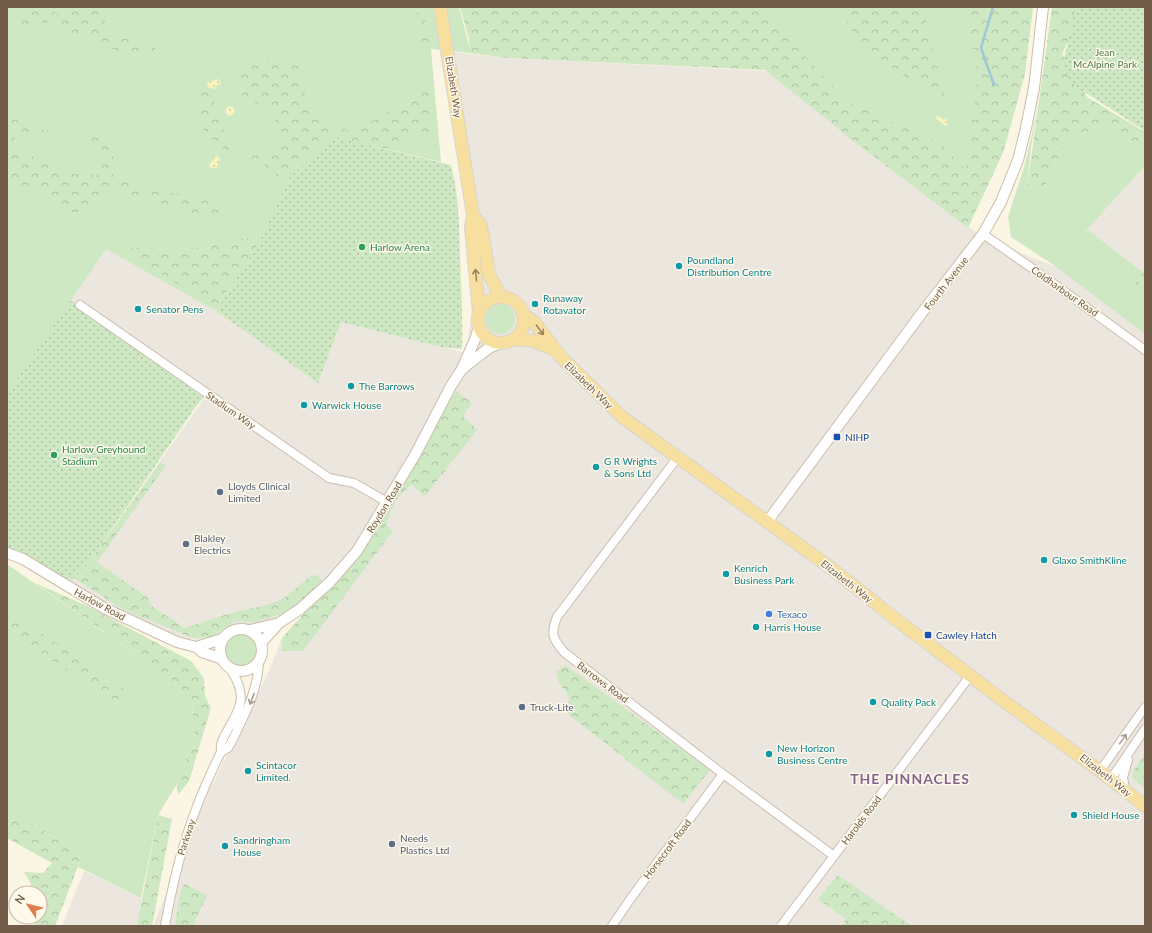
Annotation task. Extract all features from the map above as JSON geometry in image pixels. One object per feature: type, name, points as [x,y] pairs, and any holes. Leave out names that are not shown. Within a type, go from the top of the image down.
[{"type":"main road","name":"Elizabeth Way","points":[[440,7],[473,215],[471,227],[479,313]]},
{"type":"main road","name":"Elizabeth Way","points":[[473,215],[481,225],[489,274],[501,297]]},
{"type":"main road","points":[[501,297],[515,302],[523,314],[523,327],[514,338],[501,343],[487,339],[479,326],[479,313],[487,302],[501,297]]},
{"type":"main road","name":"Elizabeth Way","points":[[523,314],[534,322],[554,350],[622,417],[831,568],[970,676],[1111,779],[1145,806]]},
{"type":"main road","name":"Elizabeth Way","points":[[514,338],[533,341],[554,350]]},
{"type":"street","name":"Fourth Avenue","points":[[767,522],[921,314],[983,234],[1001,202],[1018,160],[1034,88],[1043,7]]},
{"type":"street","name":"Coldharbour Road","points":[[983,234],[1145,350]]},
{"type":"street","name":"Stadium Way","points":[[80,305],[329,478],[354,483],[387,502]]},
{"type":"street","name":"Roydon Road","points":[[261,643],[279,623],[314,598],[347,564],[415,455],[451,386],[462,369],[476,337],[479,326]]},
{"type":"street","name":"Roydon Road","points":[[462,369],[490,348],[501,343]]},
{"type":"street","name":"Barrows Road","points":[[678,457],[557,617],[552,629],[556,643],[565,653],[723,774],[834,856]]},
{"type":"street","name":"Harlow Road","points":[[7,553],[23,559],[104,608],[177,642],[196,646],[222,639]]},
{"type":"street","name":"Roydon Road","points":[[250,630],[279,623]]},
{"type":"street","points":[[232,630],[250,630],[261,643],[262,655],[259,661],[247,671],[231,670],[220,658],[219,650],[222,639],[232,630]]},
{"type":"street","name":"Harlow Road","points":[[196,646],[202,652],[220,658]]},
{"type":"street","name":"Parkway","points":[[221,752],[228,748],[251,703],[255,691],[259,661]]},
{"type":"street","name":"Parkway","points":[[165,926],[174,873],[190,822],[221,752],[220,745],[236,715],[241,699],[240,684],[231,670]]},
{"type":"street","name":"Harolds Road","points":[[780,926],[970,676]]},
{"type":"street","points":[[1100,771],[1145,707]]},
{"type":"street","points":[[1111,779],[1145,729]]},
{"type":"street","points":[[1125,790],[1123,778],[1125,767],[1132,748]]},
{"type":"street","name":"Horsecroft Road","points":[[612,926],[723,774]]},
{"type":"shaded area","points":[[452,52],[508,58],[766,71],[966,226],[992,242],[1054,266],[1145,166],[1145,926],[153,926],[207,795],[270,669],[282,638],[344,575],[357,551],[288,617],[256,626],[232,626],[209,641],[167,637],[66,586],[87,565],[208,393],[71,300],[106,248],[216,311],[318,383],[341,322],[466,353],[482,238]]},
{"type":"shaded area","points":[[84,871],[141,898],[145,926],[62,926]]},
{"type":"green space","points":[[7,7],[459,7],[471,53],[431,49],[441,162],[335,137],[290,177],[258,245],[216,311],[106,249],[7,394]]},
{"type":"green space","points":[[47,7],[60,15],[73,7],[101,7],[108,32],[134,42],[156,45],[156,54],[130,56],[119,53],[99,41],[73,33],[50,22],[18,25],[7,35],[7,14],[23,16]]},
{"type":"green space","points":[[238,7],[247,7],[251,23]]},
{"type":"green space","points":[[415,7],[422,7],[430,40],[417,55],[422,27]]},
{"type":"green space","points":[[460,7],[759,7],[847,101],[941,144],[966,170],[978,75],[965,7],[1033,7],[1025,74],[1003,153],[968,228],[856,143],[765,70],[508,58],[470,53],[469,39]]},
{"type":"green space","points":[[758,7],[965,7],[979,77],[966,171],[847,102]]},
{"type":"green space","points":[[838,7],[923,7],[945,98],[904,76],[864,50]]},
{"type":"green space","points":[[1052,7],[1084,7],[1062,54],[1087,97],[1145,132],[1145,148],[1104,128],[1068,137],[1045,186],[1027,188]]},
{"type":"green space","name":"Jean McAlpine Park","points":[[1076,7],[1145,7],[1145,131],[1075,86],[1062,68]]},
{"type":"green space","points":[[271,58],[298,66],[309,110],[352,133],[417,95],[427,74],[432,161],[420,125],[409,129],[402,150],[380,148],[330,137],[311,149],[298,170],[281,179],[262,163],[231,154],[204,133],[197,93],[211,92],[223,129],[246,156],[274,155],[281,129],[267,109],[242,95],[240,69]]},
{"type":"green space","points":[[1039,103],[1031,147],[1027,188],[1045,186],[1068,137],[1104,128],[1145,148],[1145,166],[1082,235],[1088,230],[1145,274],[1145,334],[1055,266],[1011,237],[1008,217],[1025,164]]},
{"type":"green space","points":[[7,117],[51,132],[13,135],[21,151],[69,174],[100,175],[103,151],[81,134],[103,137],[113,151],[113,175],[123,181],[144,188],[186,195],[204,200],[223,208],[213,219],[109,190],[102,200],[86,212],[68,212],[34,188],[12,187],[7,193]]},
{"type":"green space","points":[[334,137],[451,165],[456,188],[459,221],[462,349],[441,347],[341,322],[318,383],[216,311],[258,245],[290,177]]},
{"type":"green space","points":[[254,238],[258,244],[216,308],[118,247],[154,248],[173,253],[232,239]]},
{"type":"green space","points":[[1143,273],[1145,274],[1145,291],[1135,284]]},
{"type":"green space","points":[[71,300],[208,393],[197,405],[87,565],[66,586],[7,553],[7,394]]},
{"type":"green space","points":[[500,304],[511,308],[515,319],[511,330],[500,334],[489,330],[485,319],[489,308]]},
{"type":"green space","points":[[456,391],[472,403],[463,416],[477,430],[425,496],[412,485],[398,498],[392,508],[386,526],[393,531],[303,651],[282,651],[282,638],[307,610],[343,574]]},
{"type":"green space","points":[[160,463],[166,465],[97,562],[148,598],[150,605],[185,628],[234,612],[267,605],[283,599],[312,575],[319,576],[323,583],[288,612],[254,622],[236,621],[211,637],[193,638],[122,609],[74,578],[87,565]]},
{"type":"green space","points":[[7,564],[168,677],[192,703],[194,737],[177,784],[158,815],[141,898],[78,867],[82,856],[7,807],[7,633],[118,702],[130,694],[7,609]]},
{"type":"green space","points":[[35,583],[87,606],[191,661],[204,678],[205,696],[211,708],[189,781],[178,795],[177,784],[194,737],[192,703],[168,677]]},
{"type":"green space","points":[[7,609],[131,694],[118,702],[7,633]]},
{"type":"green space","points":[[241,633],[253,638],[258,650],[253,662],[241,667],[229,662],[224,650],[229,638]]},
{"type":"green space","points":[[565,665],[710,770],[683,804],[568,714],[569,697],[559,682],[556,672]]},
{"type":"green space","points":[[1145,753],[1145,780],[1134,770]]},
{"type":"green space","points":[[1134,770],[1145,780],[1145,789],[1132,777]]},
{"type":"green space","points":[[7,807],[82,856],[55,926],[34,926],[48,925],[48,885],[31,885],[24,872],[43,873],[52,863],[7,838]]},
{"type":"green space","points":[[158,815],[172,819],[152,926],[137,926]]},
{"type":"green space","points":[[838,875],[912,926],[842,926],[846,919],[818,899]]},
{"type":"green space","points":[[184,884],[207,895],[193,926],[175,926],[179,897]]},
{"type":"sand","points":[[219,79],[221,83],[217,85],[215,89],[209,88],[207,84],[208,82]]},
{"type":"sand","points":[[230,106],[235,111],[230,116],[225,111]]},
{"type":"sand","points":[[937,115],[944,120],[946,118],[948,123],[946,126],[935,118]]},
{"type":"sand","points":[[218,156],[220,159],[217,167],[213,169],[209,166],[210,163],[214,157]]},
{"type":"waterway","points":[[993,7],[981,48],[994,85]]},
{"type":"place","name":"Harlow Arena","points":[[362,247]]},
{"type":"place","name":"Poundland Distribution Centre","points":[[679,266]]},
{"type":"place","name":"Runaway Rotavator","points":[[535,304]]},
{"type":"place","name":"Senator Pens","points":[[138,309]]},
{"type":"place","name":"The Barrows","points":[[351,386]]},
{"type":"place","name":"Warwick House","points":[[304,405]]},
{"type":"place","name":"NIHP","points":[[837,437]]},
{"type":"place","name":"Harlow Greyhound Stadium","points":[[54,455]]},
{"type":"place","name":"G R Wrights & Sons Ltd","points":[[596,467]]},
{"type":"place","name":"Lloyds Clinical Limited","points":[[220,492]]},
{"type":"place","name":"Blakley Electrics","points":[[186,544]]},
{"type":"place","name":"Glaxo SmithKline","points":[[1044,560]]},
{"type":"place","name":"Kenrich Business Park","points":[[726,574]]},
{"type":"place","name":"Texaco","points":[[769,614]]},
{"type":"place","name":"Harris House","points":[[756,627]]},
{"type":"place","name":"Cawley Hatch","points":[[928,635]]},
{"type":"place","name":"Quality Pack","points":[[873,702]]},
{"type":"place","name":"Truck-Lite","points":[[522,707]]},
{"type":"place","name":"New Horizon Business Centre","points":[[769,754]]},
{"type":"place","name":"Scintacor Limited.","points":[[248,771]]},
{"type":"place","name":"Shield House","points":[[1074,815]]},
{"type":"place","name":"Needs Plastics Ltd","points":[[392,844]]},
{"type":"place","name":"Sandringham House","points":[[225,846]]},
{"type":"district","name":"THE PINNACLES","points":[[910,779]]}]
